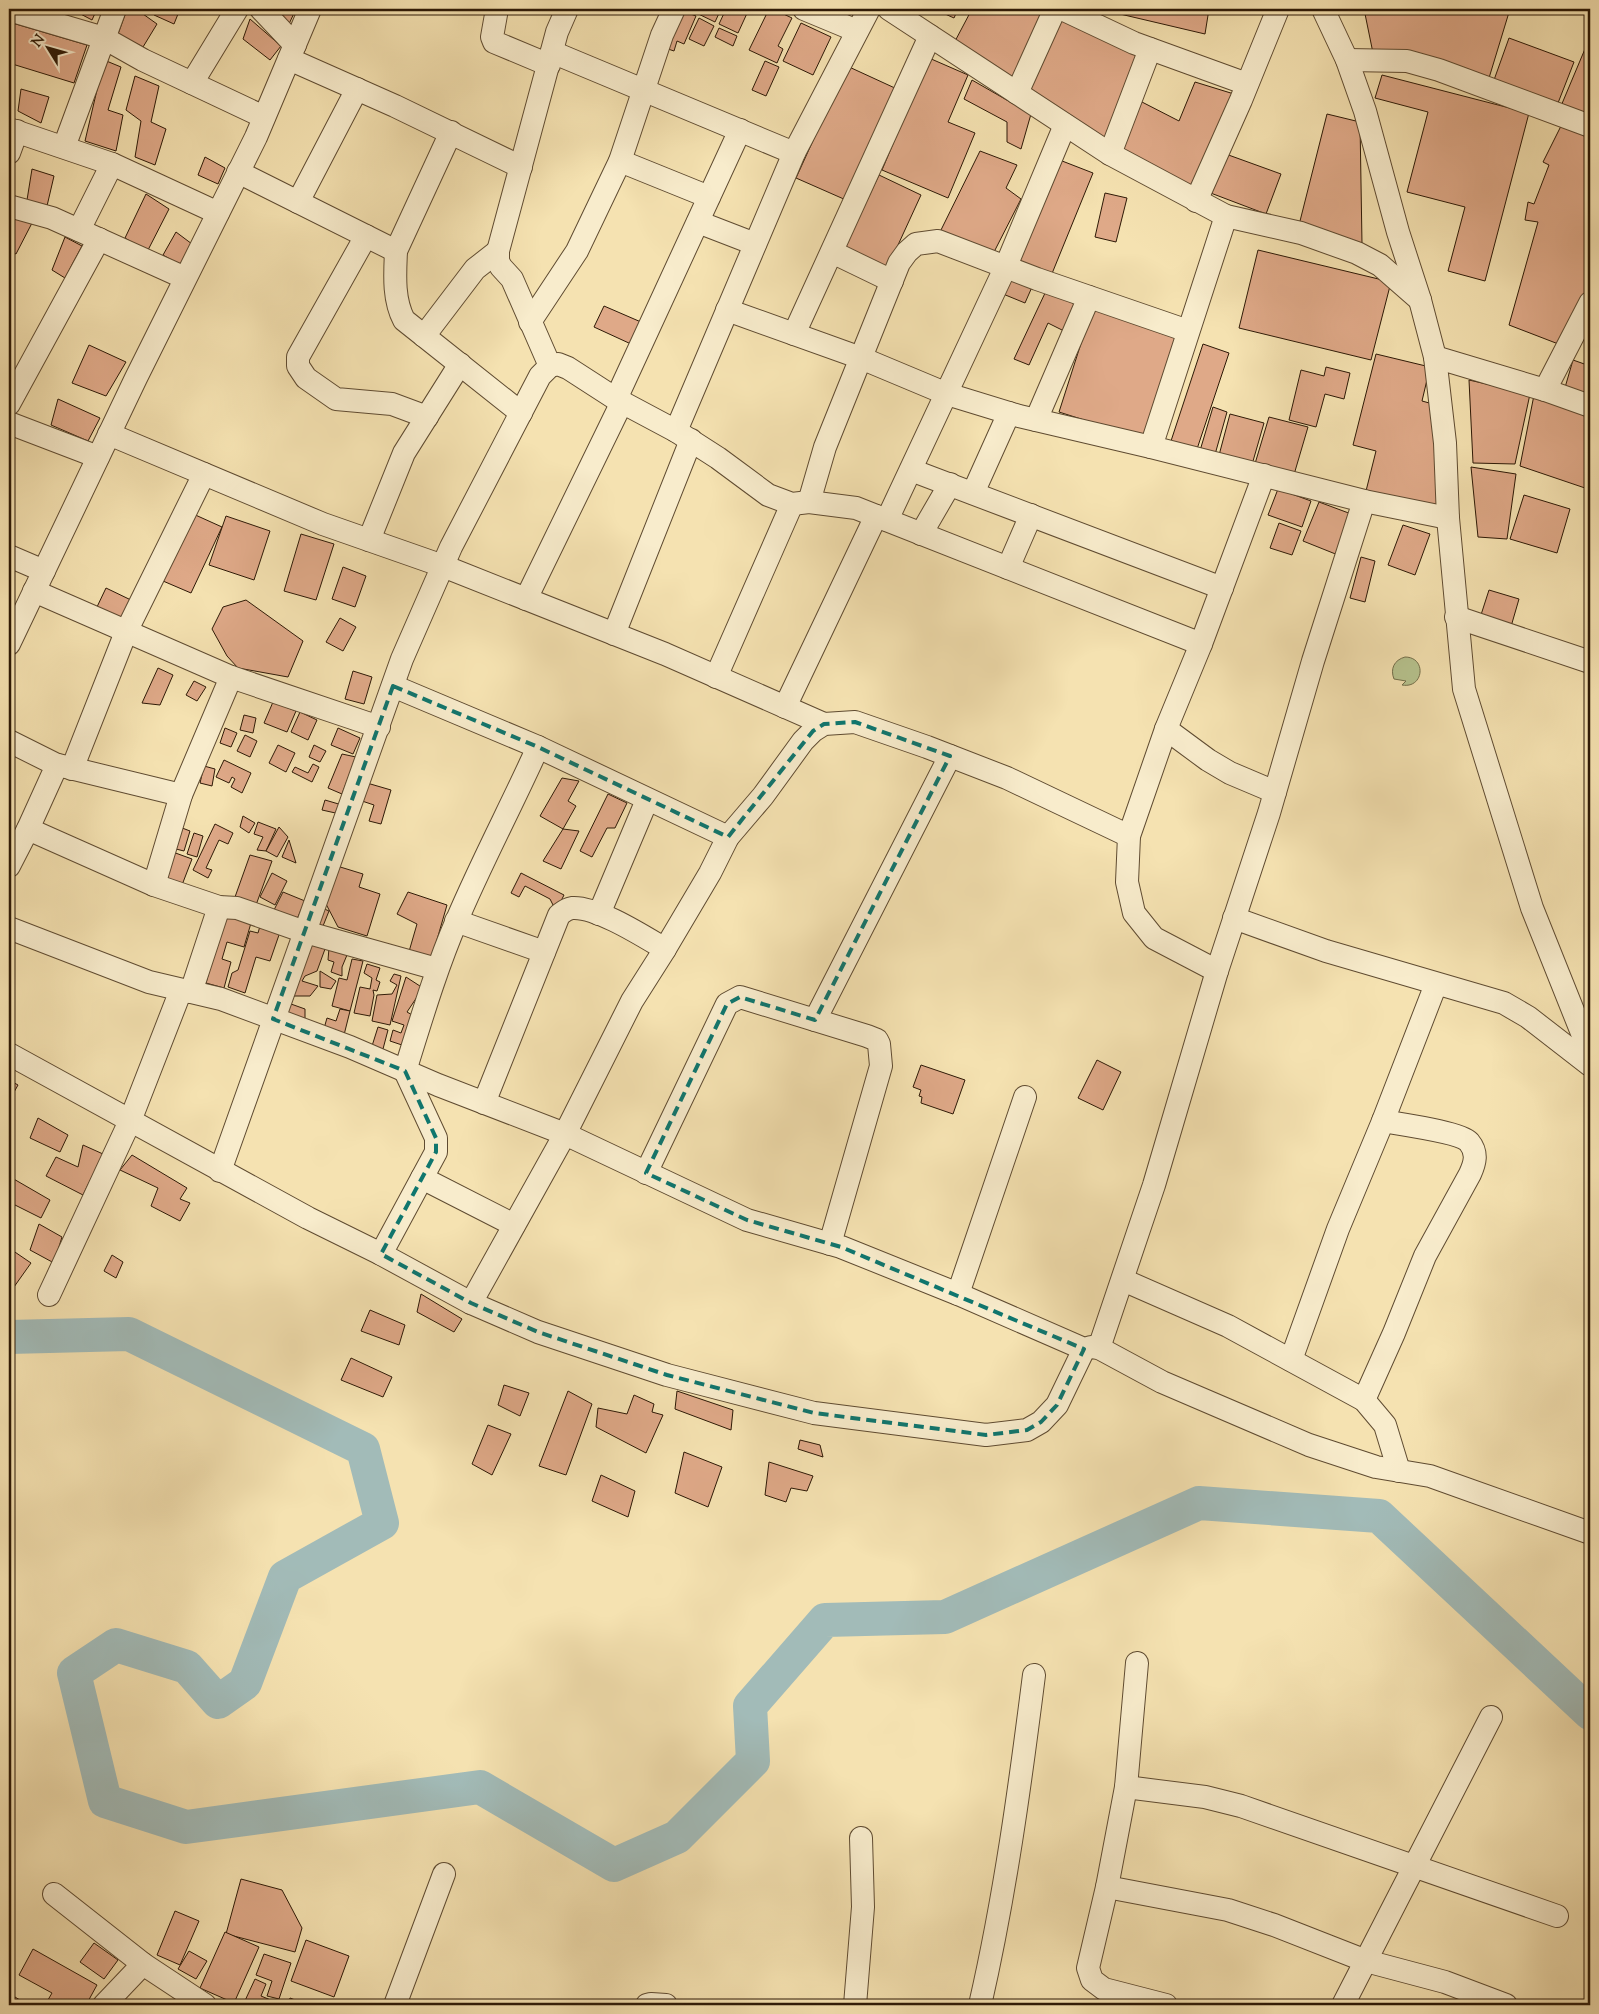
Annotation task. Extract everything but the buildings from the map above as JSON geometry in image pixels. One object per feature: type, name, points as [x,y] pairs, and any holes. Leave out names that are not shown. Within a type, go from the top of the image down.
[{"type":"street","points":[[64,147],[115,9]]},
{"type":"street","points":[[192,83],[237,9]]},
{"type":"street","points":[[261,9],[292,52],[357,89],[451,132],[521,167]]},
{"type":"street","points":[[9,644],[109,434],[238,172],[264,117],[310,9]]},
{"type":"street","points":[[497,9],[492,37],[494,42],[643,90],[794,153]]},
{"type":"street","points":[[550,366],[512,279],[498,261],[498,251],[557,32],[567,9]]},
{"type":"street","points":[[530,322],[577,251],[620,161],[662,35],[674,9]]},
{"type":"street","points":[[804,9],[857,31]]},
{"type":"street","points":[[614,634],[727,310],[794,153],[869,9]]},
{"type":"street","points":[[889,9],[1110,154],[1226,216],[1301,233],[1357,253],[1380,266],[1420,300]]},
{"type":"street","points":[[1017,93],[1055,9]]},
{"type":"street","points":[[1062,9],[1134,43],[1247,84]]},
{"type":"street","points":[[1196,201],[1278,9]]},
{"type":"street","points":[[1323,9],[1347,60],[1365,111],[1435,357],[1445,443],[1448,518],[1464,689],[1532,908],[1590,1053]]},
{"type":"street","points":[[9,10],[104,38],[143,60],[264,117]]},
{"type":"street","points":[[794,334],[930,36]]},
{"type":"street","points":[[1110,154],[1150,49]]},
{"type":"street","points":[[1347,60],[1407,61],[1439,70],[1590,126]]},
{"type":"street","points":[[298,202],[357,89]]},
{"type":"street","points":[[785,707],[882,518],[911,470],[1006,266],[1065,125]]},
{"type":"street","points":[[9,153],[13,130],[112,164],[218,213]]},
{"type":"street","points":[[526,599],[619,401],[740,130]]},
{"type":"street","points":[[451,132],[396,251],[395,272],[398,308],[404,320],[521,412]]},
{"type":"street","points":[[620,161],[709,197]]},
{"type":"street","points":[[79,230],[112,164]]},
{"type":"street","points":[[238,172],[396,251]]},
{"type":"street","points":[[9,206],[52,218],[186,278]]},
{"type":"street","points":[[1151,447],[1226,216]]},
{"type":"street","points":[[698,222],[755,244]]},
{"type":"street","points":[[366,236],[298,357],[298,366],[306,378],[336,399],[392,404],[427,417]]},
{"type":"street","points":[[9,404],[99,239]]},
{"type":"street","points":[[716,677],[801,503],[899,262],[906,252],[916,244],[938,241],[1089,297],[1188,331]]},
{"type":"street","points":[[424,336],[475,269],[498,251]]},
{"type":"street","points":[[832,252],[892,281]]},
{"type":"street","points":[[1036,420],[1089,297]]},
{"type":"street","points":[[1545,390],[1590,304]]},
{"type":"street","points":[[727,310],[861,358],[947,394],[1009,413],[1364,501],[1448,518]]},
{"type":"street","points":[[1435,357],[1545,390],[1590,406]]},
{"type":"street","points":[[369,540],[404,453],[460,364]]},
{"type":"street","points":[[220,1171],[402,660],[443,566],[540,376],[550,366],[558,364],[568,368],[619,401],[684,436],[768,495],[801,503],[856,508],[1201,644]]},
{"type":"street","points":[[973,493],[1009,413]]},
{"type":"street","points":[[9,423],[98,457]]},
{"type":"street","points":[[109,434],[324,524],[443,566],[614,634],[824,724],[855,722],[1007,778],[1129,836]]},
{"type":"street","points":[[911,470],[1222,588]]},
{"type":"street","points":[[9,866],[64,767],[126,632],[204,474]]},
{"type":"street","points":[[1217,970],[1154,938],[1134,913],[1127,882],[1129,836],[1166,729],[1201,644],[1264,475]]},
{"type":"street","points":[[921,534],[950,484]]},
{"type":"street","points":[[9,1054],[308,1218],[381,1254],[471,1303],[538,1332],[667,1375],[804,1410],[986,1435],[1027,1430],[1041,1422],[1057,1405],[1092,1348],[1123,1280],[1154,1185],[1217,970],[1275,792],[1313,661],[1364,501]]},
{"type":"street","points":[[1008,568],[1031,515]]},
{"type":"street","points":[[9,556],[44,571]]},
{"type":"street","points":[[34,591],[231,677],[379,727]]},
{"type":"street","points":[[1456,617],[1590,662]]},
{"type":"street","points":[[154,884],[181,796],[231,677]]},
{"type":"street","points":[[393,686],[538,748],[728,837]]},
{"type":"street","points":[[471,1303],[565,1134],[632,1001],[710,873],[728,837],[763,796],[803,742],[813,731],[824,724]]},
{"type":"street","points":[[1166,729],[1208,760],[1230,773],[1275,792]]},
{"type":"street","points":[[9,741],[64,767],[181,796]]},
{"type":"street","points":[[381,1254],[436,1152],[437,1145],[436,1138],[405,1071],[437,969],[456,921],[478,871],[511,807],[538,748]]},
{"type":"street","points":[[815,1020],[950,756]]},
{"type":"street","points":[[599,914],[647,800]]},
{"type":"street","points":[[28,829],[154,884],[219,907],[237,908],[305,932],[437,969]]},
{"type":"street","points":[[49,1295],[130,1121],[186,991],[219,907]]},
{"type":"street","points":[[484,1103],[559,916],[566,910],[574,908],[599,914],[622,923],[664,949]]},
{"type":"street","points":[[1234,918],[1326,951],[1504,1003],[1528,1017],[1590,1064]]},
{"type":"street","points":[[456,921],[544,952]]},
{"type":"street","points":[[9,928],[149,982],[221,999],[350,1047],[484,1103],[565,1134],[747,1220],[830,1244],[958,1294],[1092,1348],[1162,1382],[1309,1445],[1376,1467],[1430,1476],[1590,1533]]},
{"type":"street","points":[[1291,1360],[1338,1229],[1383,1121],[1436,984]]},
{"type":"street","points":[[646,1173],[727,1004],[740,998],[867,1036],[877,1040],[879,1044],[881,1066],[830,1244]]},
{"type":"street","points":[[958,1294],[1025,1096]]},
{"type":"street","points":[[1364,1400],[1425,1256],[1476,1160],[1473,1148],[1468,1140],[1456,1135],[1383,1121]]},
{"type":"street","points":[[422,1178],[514,1225]]},
{"type":"street","points":[[1123,1280],[1228,1326],[1364,1400],[1385,1425],[1399,1471]]},
{"type":"street","points":[[1137,1663],[1126,1787],[1107,1887],[1088,1968],[1092,1980],[1104,1989],[1166,2005]]},
{"type":"street","points":[[980,2005],[1000,1915],[1021,1784],[1034,1675]]},
{"type":"street","points":[[1342,2005],[1416,1866],[1491,1717]]},
{"type":"street","points":[[1126,1787],[1205,1797],[1232,1804],[1557,1916]]},
{"type":"street","points":[[855,2005],[863,1906],[861,1838]]},
{"type":"street","points":[[395,2005],[444,1874]]},
{"type":"street","points":[[1107,1887],[1228,1910],[1366,1961],[1445,1982],[1506,2005]]},
{"type":"street","points":[[54,1894],[143,1964],[205,2005]]},
{"type":"street","points":[[104,2005],[143,1964]]},
{"type":"street","points":[[646,2005],[666,2005]]},
{"type":"highlighted area","points":[[393,686],[538,747],[728,837],[813,731],[824,724],[855,722],[950,756],[815,1020],[740,997],[727,1004],[646,1173],[747,1220],[841,1247],[1084,1349],[1057,1405],[1041,1422],[1027,1430],[986,1435],[814,1413],[667,1375],[538,1332],[471,1303],[381,1254],[436,1152],[436,1138],[405,1071],[273,1019]]},
{"type":"green space","points":[[1405,657],[1412,658],[1420,667],[1418,678],[1409,685],[1402,685],[1406,681],[1394,679],[1393,675],[1394,665],[1398,660]]},
{"type":"waterway","points":[[9,1337],[129,1334],[363,1449],[382,1523],[285,1577],[245,1683],[218,1702],[187,1667],[116,1645],[74,1673],[105,1801],[186,1827],[480,1787],[614,1865],[677,1837],[753,1761],[750,1706],[825,1620],[945,1617],[1199,1503],[1379,1516],[1590,1713]]}]
